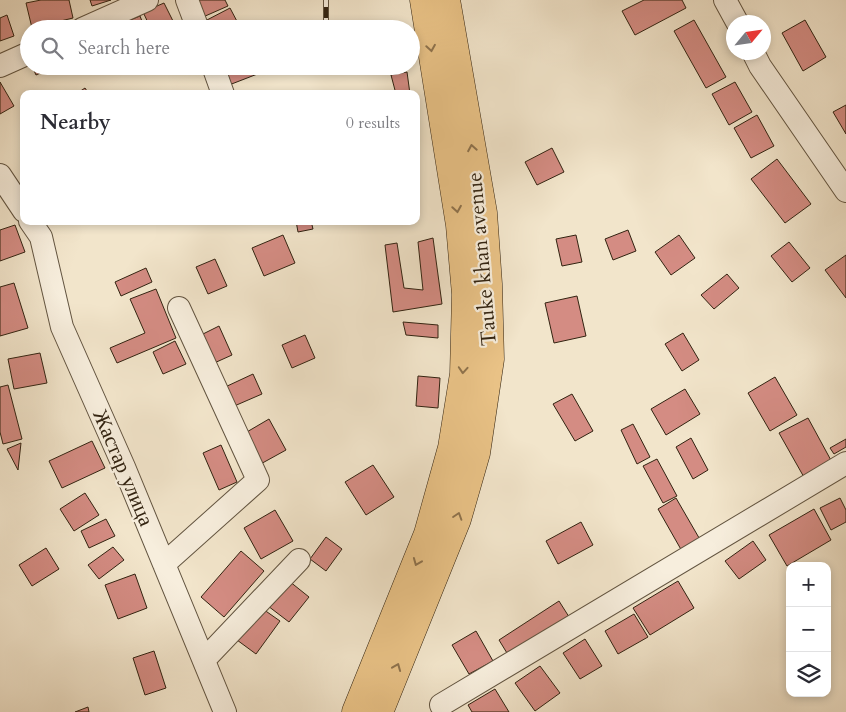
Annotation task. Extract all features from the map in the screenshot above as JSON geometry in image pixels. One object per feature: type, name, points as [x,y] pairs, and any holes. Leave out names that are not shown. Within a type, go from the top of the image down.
[{"type":"main road","name":"Tauke khan avenue","points":[[356,712],[428,534],[452,448],[464,374],[466,294],[460,225],[424,0]]},
{"type":"main road","name":"Tauke khan avenue","points":[[379,712],[457,519],[476,453],[490,359],[488,284],[483,212],[446,0]]},
{"type":"street","points":[[102,20],[147,0]]},
{"type":"street","points":[[187,0],[195,20]]},
{"type":"street","points":[[725,0],[733,15]]},
{"type":"street","points":[[0,66],[20,57]]},
{"type":"street","points":[[757,60],[846,192]]},
{"type":"street","points":[[216,75],[222,90]]},
{"type":"street","points":[[0,175],[20,205]]},
{"type":"street","name":"Жастар улица","points":[[33,225],[41,237],[62,327],[124,467],[225,712]]},
{"type":"street","points":[[164,564],[258,480],[178,308]]},
{"type":"street","points":[[441,704],[846,462]]},
{"type":"street","points":[[204,660],[299,560]]},
{"type":"building","points":[[41,0],[69,0],[73,18],[65,20],[30,20],[26,3]]},
{"type":"building","points":[[90,0],[111,0],[92,6]]},
{"type":"building","points":[[195,0],[225,0],[228,6],[203,17]]},
{"type":"building","points":[[644,0],[682,0],[686,8],[635,35],[622,11]]},
{"type":"building","points":[[164,3],[172,20],[147,20],[143,12]]},
{"type":"building","points":[[230,8],[236,20],[207,20]]},
{"type":"building","points":[[7,15],[14,36],[0,41],[0,18]]},
{"type":"building","points":[[140,16],[142,20],[130,20]]},
{"type":"building","points":[[694,20],[726,77],[706,88],[674,31]]},
{"type":"building","points":[[805,20],[826,57],[803,71],[782,33]]},
{"type":"building","points":[[225,75],[255,75],[229,85]]},
{"type":"building","points":[[391,75],[407,75],[409,90],[395,90]]},
{"type":"building","points":[[0,82],[14,106],[0,114]]},
{"type":"building","points":[[735,82],[752,112],[729,125],[712,94]]},
{"type":"building","points":[[846,105],[846,134],[833,112]]},
{"type":"building","points":[[757,115],[774,146],[751,158],[734,128]]},
{"type":"building","points":[[552,148],[564,172],[537,185],[525,162]]},
{"type":"building","points":[[777,159],[811,204],[785,223],[751,179]]},
{"type":"building","points":[[15,225],[25,252],[0,261],[0,230]]},
{"type":"building","points":[[297,225],[312,225],[313,229],[298,232]]},
{"type":"building","points":[[628,230],[636,251],[613,260],[605,239]]},
{"type":"building","points":[[283,235],[295,263],[264,276],[252,248]]},
{"type":"building","points":[[576,235],[582,262],[562,266],[556,239]]},
{"type":"building","points":[[679,235],[695,258],[671,275],[655,252]]},
{"type":"building","points":[[433,238],[442,304],[393,312],[385,245],[397,243],[404,288],[423,290],[418,242]]},
{"type":"building","points":[[789,242],[810,268],[792,282],[771,256]]},
{"type":"building","points":[[846,255],[846,298],[825,270]]},
{"type":"building","points":[[215,259],[227,286],[208,294],[196,267]]},
{"type":"building","points":[[146,268],[152,282],[121,296],[115,282]]},
{"type":"building","points":[[727,274],[739,288],[714,309],[701,295]]},
{"type":"building","points":[[14,283],[28,328],[0,336],[0,287]]},
{"type":"building","points":[[156,289],[176,338],[117,363],[110,348],[145,333],[130,299]]},
{"type":"building","points":[[577,296],[586,336],[554,343],[545,303]]},
{"type":"building","points":[[403,322],[438,325],[438,338],[406,335]]},
{"type":"building","points":[[219,326],[232,355],[212,364],[199,336]]},
{"type":"building","points":[[683,333],[699,360],[682,371],[665,344]]},
{"type":"building","points":[[305,335],[315,358],[292,368],[282,345]]},
{"type":"building","points":[[175,341],[186,364],[163,374],[153,352]]},
{"type":"building","points":[[40,353],[47,383],[14,389],[8,359]]},
{"type":"building","points":[[253,374],[262,394],[232,407],[223,388]]},
{"type":"building","points":[[418,376],[440,378],[438,408],[416,406]]},
{"type":"building","points":[[775,377],[797,415],[770,431],[748,393]]},
{"type":"building","points":[[8,385],[22,439],[3,444],[0,432],[0,387]]},
{"type":"building","points":[[685,389],[700,414],[666,435],[651,409]]},
{"type":"building","points":[[572,394],[593,431],[575,441],[553,404]]},
{"type":"building","points":[[808,418],[833,464],[805,479],[779,433]]},
{"type":"building","points":[[269,419],[286,450],[257,466],[240,436]]},
{"type":"building","points":[[633,424],[650,457],[637,464],[621,430]]},
{"type":"building","points":[[691,438],[708,470],[693,479],[676,447]]},
{"type":"building","points":[[846,439],[846,447],[834,454],[830,448]]},
{"type":"building","points":[[92,441],[105,468],[62,488],[49,461]]},
{"type":"building","points":[[21,443],[18,470],[7,449]]},
{"type":"building","points":[[221,445],[237,482],[219,490],[203,453]]},
{"type":"building","points":[[657,459],[677,496],[663,503],[643,466]]},
{"type":"building","points":[[373,465],[394,497],[366,515],[345,482]]},
{"type":"building","points":[[85,493],[99,515],[74,531],[60,509]]},
{"type":"building","points":[[676,498],[702,543],[683,553],[658,509]]},
{"type":"building","points":[[840,498],[846,510],[846,522],[831,530],[820,508]]},
{"type":"building","points":[[814,509],[831,540],[794,562],[786,562],[786,564],[769,535]]},
{"type":"building","points":[[275,510],[293,541],[261,559],[244,528]]},
{"type":"building","points":[[106,519],[115,536],[89,548],[81,531]]},
{"type":"building","points":[[581,522],[593,545],[558,564],[546,541]]},
{"type":"building","points":[[326,537],[342,549],[326,571],[310,559]]},
{"type":"building","points":[[753,541],[766,560],[739,579],[725,561]]},
{"type":"building","points":[[113,547],[124,560],[99,579],[88,565]]},
{"type":"building","points":[[46,548],[59,569],[32,586],[19,565]]},
{"type":"building","points":[[241,551],[264,571],[224,617],[201,597]]},
{"type":"building","points":[[135,574],[147,608],[118,619],[105,585]]},
{"type":"building","points":[[289,581],[309,597],[289,622],[268,606]]},
{"type":"building","points":[[678,581],[694,608],[650,635],[633,608]]},
{"type":"building","points":[[559,601],[571,620],[510,658],[499,640]]},
{"type":"building","points":[[260,607],[280,621],[256,654],[237,640]]},
{"type":"building","points":[[634,614],[648,637],[618,654],[605,631]]},
{"type":"building","points":[[476,631],[493,661],[469,674],[452,645]]},
{"type":"building","points":[[585,639],[602,666],[580,679],[563,653]]},
{"type":"building","points":[[154,651],[166,688],[145,695],[133,658]]},
{"type":"building","points":[[540,666],[560,693],[535,711],[515,683]]},
{"type":"building","points":[[495,689],[509,712],[472,712],[468,705]]},
{"type":"building","points":[[88,707],[89,712],[75,712]]},
{"type":"railway","points":[[326,0],[326,20]]}]
